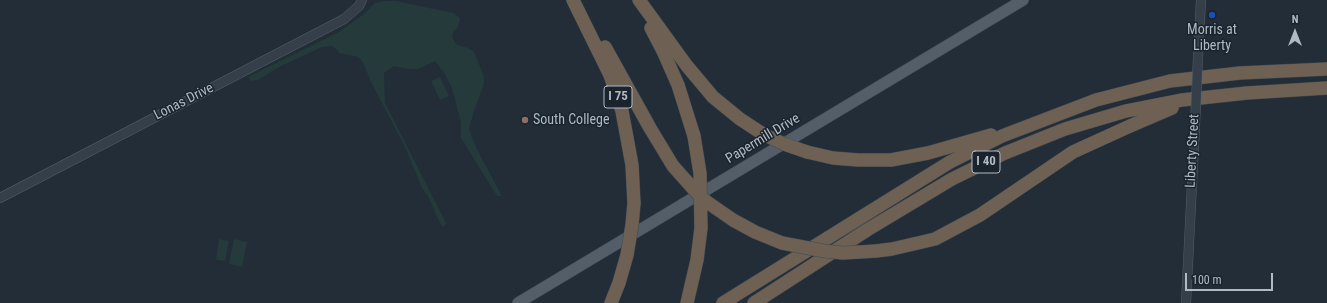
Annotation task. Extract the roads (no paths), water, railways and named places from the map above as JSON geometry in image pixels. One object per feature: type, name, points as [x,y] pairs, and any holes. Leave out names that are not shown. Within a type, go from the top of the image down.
[{"type":"highway","name":"I 75","points":[[573,0],[610,75],[622,111],[632,166],[634,203],[632,225],[627,255],[619,283],[611,303]]},
{"type":"highway","points":[[579,0],[650,128],[682,178],[707,202],[733,220],[755,232],[782,243],[824,251],[842,253],[876,251],[892,249],[935,239],[980,215],[1074,152],[1170,109],[1247,93]]},
{"type":"highway","points":[[634,0],[664,51],[678,84],[694,136],[700,173],[701,228],[697,260],[687,303]]},
{"type":"highway","points":[[639,0],[687,66],[713,97],[740,119],[763,134],[784,144],[807,152],[833,158],[891,160],[928,153],[1054,116]]},
{"type":"highway","name":"I 40","points":[[723,303],[950,162],[1002,136],[1096,100],[1170,81],[1240,73],[1327,69]]},
{"type":"highway","name":"I 40","points":[[754,303],[867,230],[952,179],[1005,153],[1065,129],[1126,111],[1182,100],[1247,93],[1327,88]]},
{"type":"main road","name":"Papermill Drive","points":[[518,303],[1023,0]]},
{"type":"street","name":"Lonas Drive","points":[[0,198],[344,19],[359,6],[362,0]]},
{"type":"street","name":"Liberty Street","points":[[1186,303],[1201,0]]},
{"type":"place","name":"Morris at Liberty","points":[[1212,15]]},
{"type":"place","name":"South College","points":[[525,120]]}]
